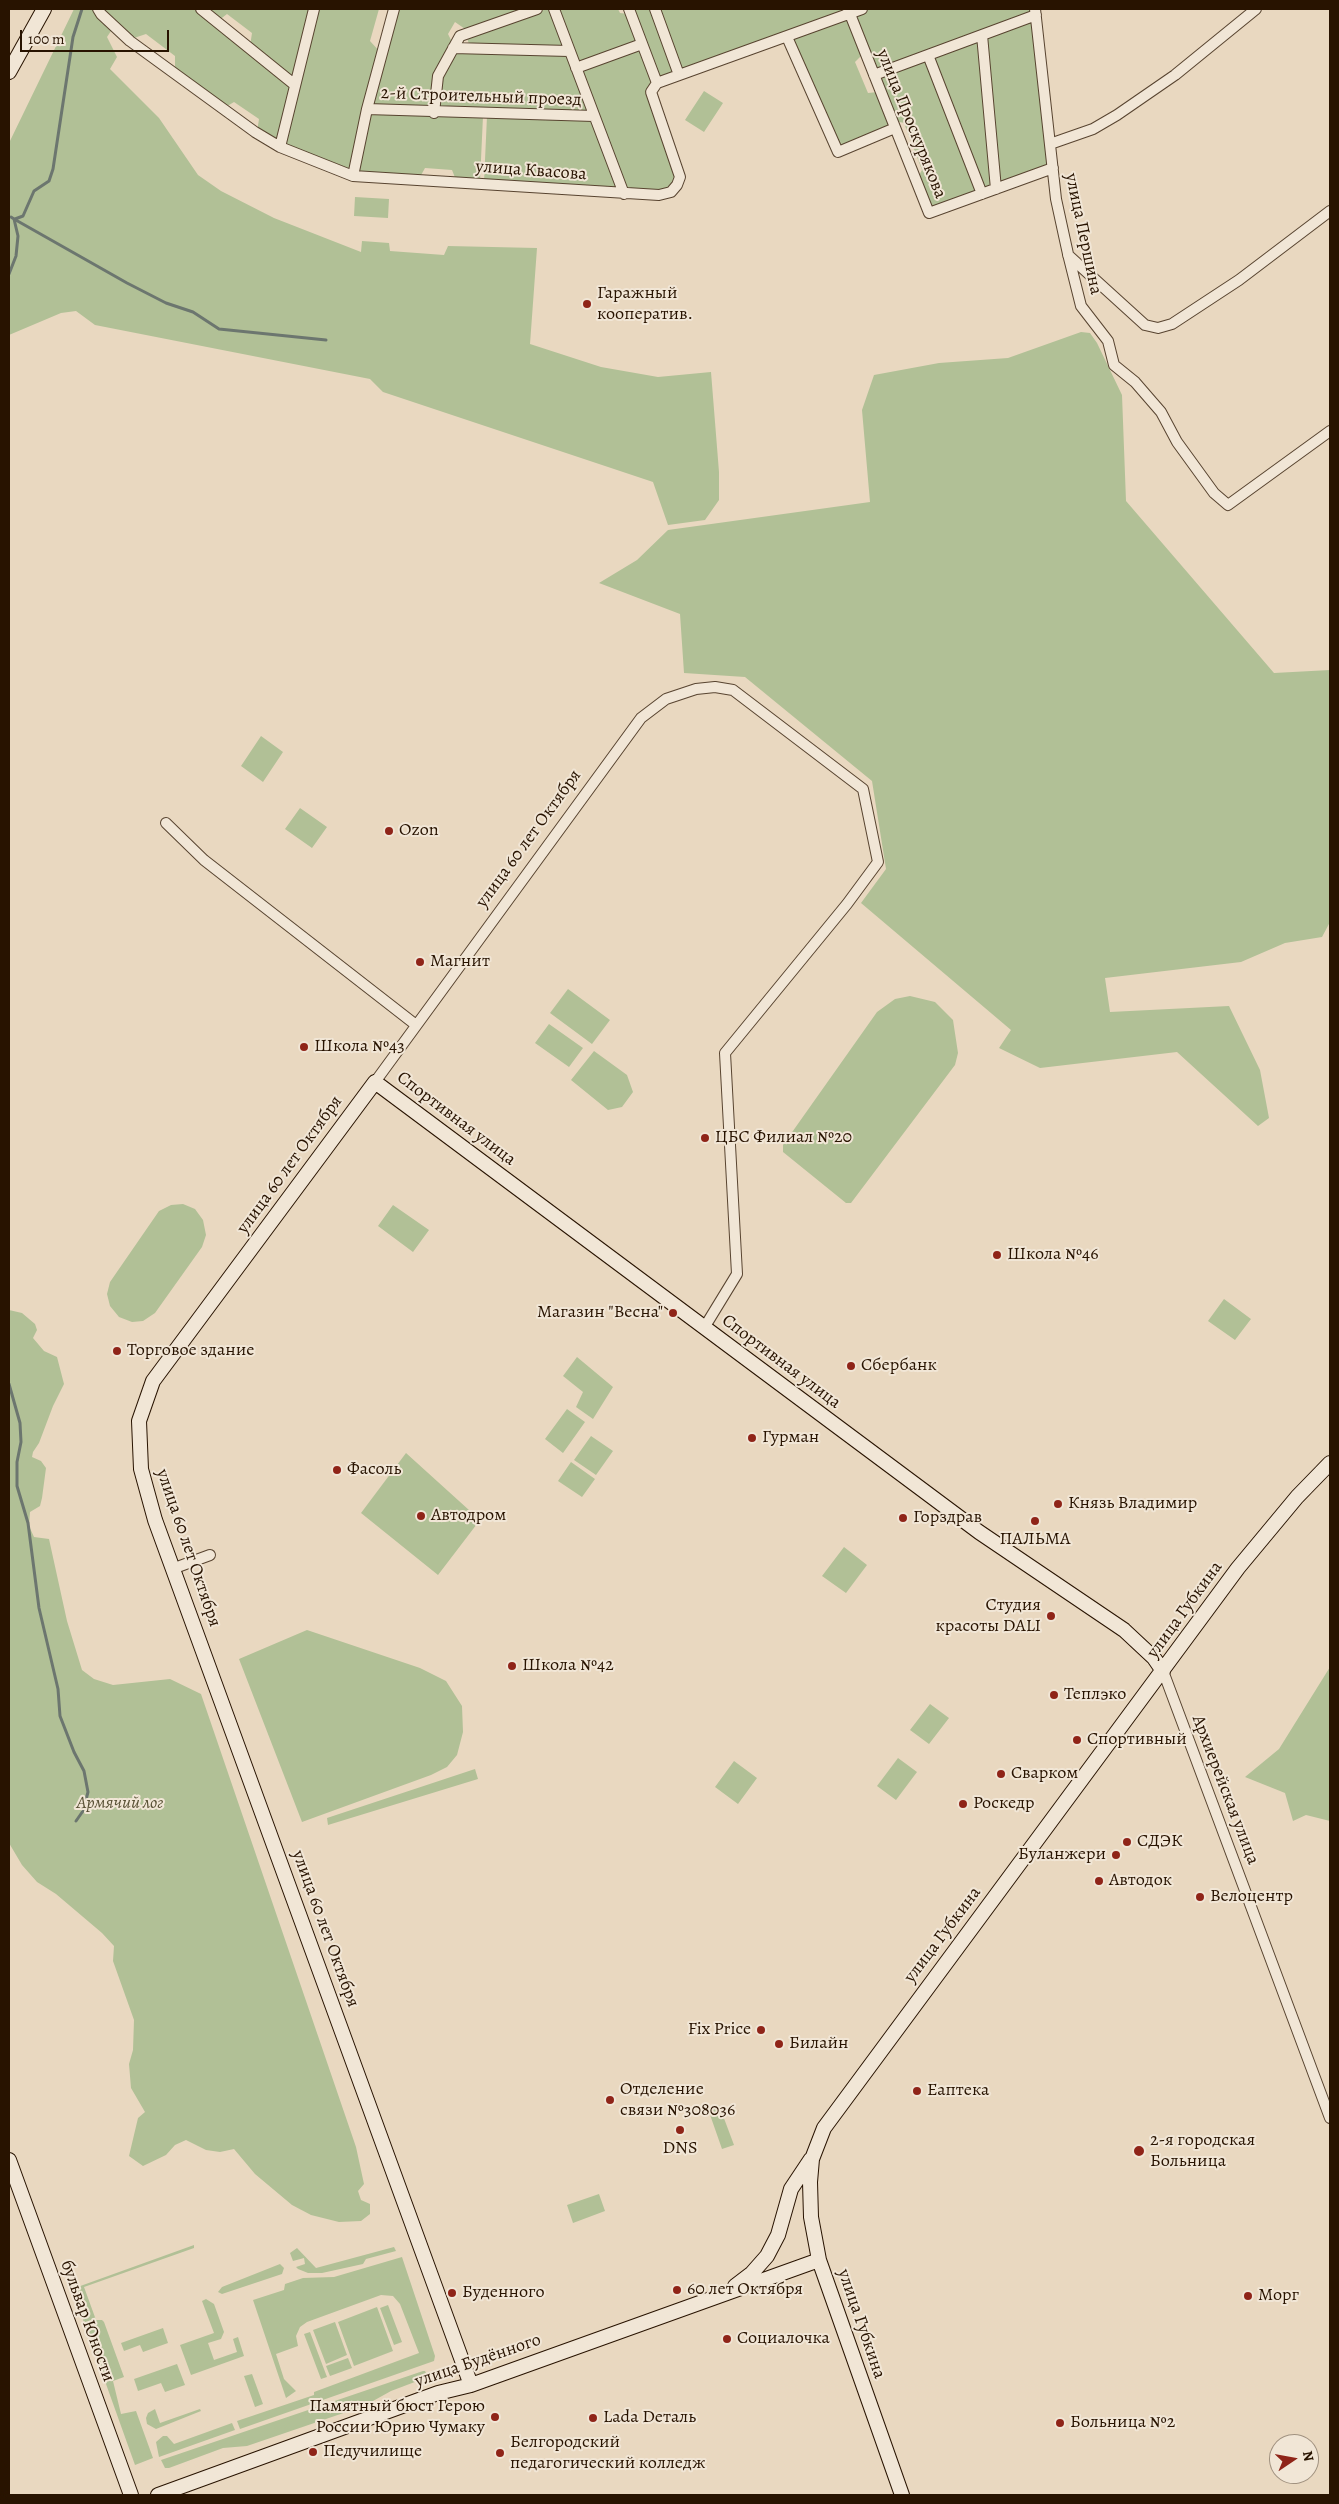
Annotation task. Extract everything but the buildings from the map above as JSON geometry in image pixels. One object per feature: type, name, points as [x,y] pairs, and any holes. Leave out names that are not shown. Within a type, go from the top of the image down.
[{"type":"street","points":[[9,72],[44,9]]},
{"type":"street","points":[[201,9],[295,85]]},
{"type":"street","points":[[280,147],[314,9]]},
{"type":"street","points":[[353,176],[367,109],[394,9]]},
{"type":"street","points":[[434,113],[438,76],[460,36],[537,9]]},
{"type":"street","points":[[554,9],[624,194]]},
{"type":"street","points":[[629,9],[657,83],[787,37],[849,11],[862,9]]},
{"type":"street","points":[[656,9],[679,75]]},
{"type":"street","points":[[1050,144],[1093,129],[1117,115],[1175,75],[1256,9]]},
{"type":"street","name":"улица Проскурякова","points":[[849,11],[929,213],[1053,168]]},
{"type":"street","name":"улица Квасова","points":[[100,12],[130,41],[217,105],[280,147],[353,176],[624,194],[660,195],[671,192],[677,185],[680,177],[651,92],[657,83]]},
{"type":"street","points":[[874,75],[982,35],[1036,12]]},
{"type":"street","name":"улица Першина","points":[[1036,12],[1056,199],[1068,254],[1081,306],[1108,341],[1114,364],[1135,382],[1160,412],[1177,442],[1214,493],[1228,505],[1330,431]]},
{"type":"street","points":[[982,35],[996,189]]},
{"type":"street","points":[[787,37],[838,152],[895,128]]},
{"type":"street","points":[[576,68],[642,44]]},
{"type":"street","points":[[453,48],[569,51]]},
{"type":"street","points":[[928,55],[982,194]]},
{"type":"street","name":"2-й Строительный проезд","points":[[367,109],[434,113],[594,116]]},
{"type":"street","points":[[1068,254],[1145,325],[1158,328],[1172,324],[1238,280],[1330,211]]},
{"type":"street","name":"улица 60 лет Октября","points":[[471,2384],[155,1520],[141,1469],[140,1421],[153,1381],[375,1082],[641,718],[666,699],[696,689],[715,687],[733,690],[863,789],[878,862],[847,904],[725,1054],[737,1274],[704,1328]]},
{"type":"street","points":[[166,823],[204,860],[416,1025]]},
{"type":"street","name":"Спортивная улица","points":[[375,1082],[979,1532],[1124,1630],[1154,1658],[1163,1671]]},
{"type":"street","name":"улица Губкина","points":[[902,2495],[819,2260],[812,2217],[810,2182],[812,2159],[824,2128],[836,2109],[1238,1568],[1296,1497],[1330,1462]]},
{"type":"street","points":[[172,1568],[210,1555]]},
{"type":"street","name":"Архиерейская улица","points":[[1163,1671],[1330,2118]]},
{"type":"street","name":"улица Будённого","points":[[725,2294],[752,2273],[767,2256],[778,2235],[791,2189],[812,2159]]},
{"type":"street","name":"бульвар Юности","points":[[9,2160],[131,2495]]},
{"type":"street","name":"улица Будённого","points":[[158,2495],[819,2260]]},
{"type":"green space","points":[[74,9],[97,9],[113,28],[107,37],[117,57],[110,69],[159,118],[198,175],[221,191],[274,218],[361,252],[362,241],[389,243],[390,251],[444,255],[448,246],[537,248],[530,344],[601,367],[658,377],[711,372],[719,472],[719,500],[705,520],[668,525],[653,482],[383,392],[370,379],[95,325],[76,311],[61,313],[9,335],[9,143]]},
{"type":"green space","points":[[100,9],[199,9],[294,85],[279,145],[257,132],[259,119],[234,102],[224,108],[175,72],[175,56],[146,34],[131,39]]},
{"type":"green space","points":[[204,9],[310,9],[295,83],[250,46],[252,33],[227,14],[218,21]]},
{"type":"green space","points":[[317,9],[379,9],[370,41],[381,53],[351,171],[284,145]]},
{"type":"green space","points":[[395,9],[532,9],[468,31],[455,22],[448,34],[453,44],[432,111],[369,108]]},
{"type":"green space","points":[[546,9],[551,9],[566,47],[469,44],[467,38]]},
{"type":"green space","points":[[557,9],[618,9],[620,13],[628,14],[639,42],[578,64]]},
{"type":"green space","points":[[631,9],[653,9],[677,74],[658,81]]},
{"type":"green space","points":[[845,9],[846,12],[680,73],[657,10]]},
{"type":"green space","points":[[868,9],[1032,9],[1033,13],[876,72],[853,15]]},
{"type":"green space","points":[[848,16],[863,54],[855,62],[868,93],[878,92],[892,127],[840,148],[790,38]]},
{"type":"green space","points":[[1034,18],[1049,167],[997,186],[984,37]]},
{"type":"green space","points":[[979,40],[992,188],[984,191],[934,57]]},
{"type":"green space","points":[[641,47],[654,83],[649,92],[678,177],[670,191],[625,190],[580,69]]},
{"type":"green space","points":[[455,50],[569,54],[591,114],[436,111],[440,76]]},
{"type":"green space","points":[[927,57],[979,193],[931,209],[918,177],[922,170],[904,123],[896,121],[878,76]]},
{"type":"green space","points":[[704,91],[723,103],[704,132],[685,120]]},
{"type":"green space","points":[[369,112],[483,116],[480,181],[456,180],[452,170],[425,168],[420,177],[356,173]]},
{"type":"green space","points":[[487,116],[593,118],[620,190],[484,182]]},
{"type":"green space","points":[[355,197],[389,199],[388,218],[354,216]]},
{"type":"green space","points":[[1081,332],[1090,333],[1097,343],[1122,395],[1126,501],[1274,673],[1330,670],[1330,922],[1322,937],[1285,943],[1241,962],[1105,978],[1110,1012],[1229,1006],[1260,1070],[1269,1118],[1258,1126],[1177,1052],[1040,1068],[999,1048],[1011,1030],[861,903],[886,869],[872,781],[745,677],[684,673],[680,614],[599,583],[637,560],[668,530],[870,502],[862,410],[874,375],[939,363],[1008,358]]},
{"type":"green space","points":[[261,736],[283,752],[263,782],[241,766]]},
{"type":"green space","points":[[300,808],[327,827],[312,848],[285,829]]},
{"type":"green space","points":[[568,989],[610,1020],[592,1044],[550,1013]]},
{"type":"green space","points":[[910,996],[935,1002],[953,1020],[958,1053],[955,1065],[851,1203],[846,1203],[783,1152],[783,1145],[877,1012],[895,999]]},
{"type":"green space","points":[[549,1024],[583,1048],[569,1067],[535,1043]]},
{"type":"green space","points":[[594,1051],[627,1075],[633,1092],[622,1107],[608,1110],[571,1080]]},
{"type":"green space","points":[[183,1204],[195,1209],[203,1220],[206,1235],[202,1247],[155,1313],[143,1321],[132,1322],[119,1317],[110,1306],[107,1294],[110,1282],[159,1211],[171,1205]]},
{"type":"green space","points":[[393,1205],[429,1230],[413,1252],[378,1226]]},
{"type":"green space","points":[[1224,1299],[1251,1319],[1235,1340],[1208,1321]]},
{"type":"green space","name":"Армячий лог","points":[[9,1310],[22,1313],[35,1324],[37,1330],[33,1338],[44,1351],[57,1357],[64,1384],[53,1406],[39,1443],[33,1452],[32,1457],[41,1461],[46,1468],[40,1506],[30,1512],[29,1526],[34,1537],[49,1539],[67,1621],[82,1670],[94,1679],[113,1685],[170,1679],[201,1694],[356,2147],[364,2184],[358,2191],[361,2200],[370,2204],[370,2214],[361,2221],[339,2222],[311,2215],[292,2205],[255,2174],[234,2149],[220,2152],[206,2150],[186,2140],[175,2145],[166,2155],[143,2166],[129,2156],[138,2118],[145,2112],[131,2088],[129,2064],[133,2050],[134,2020],[113,1961],[114,1946],[102,1933],[56,1894],[37,1882],[22,1865],[9,1843]]},
{"type":"green space","points":[[577,1357],[613,1387],[593,1419],[576,1407],[583,1392],[563,1376]]},
{"type":"green space","points":[[567,1409],[585,1422],[563,1453],[545,1439]]},
{"type":"green space","points":[[591,1436],[613,1451],[596,1475],[574,1460]]},
{"type":"green space","name":"Автодром","points":[[406,1453],[480,1520],[438,1575],[361,1513]]},
{"type":"green space","points":[[571,1462],[595,1479],[582,1497],[558,1481]]},
{"type":"green space","points":[[844,1547],[867,1565],[846,1593],[822,1576]]},
{"type":"green space","points":[[307,1630],[420,1668],[446,1681],[462,1706],[463,1732],[457,1755],[447,1767],[431,1775],[302,1822],[239,1659]]},
{"type":"green space","points":[[1330,1667],[1330,1821],[1306,1815],[1293,1821],[1285,1793],[1245,1777],[1279,1749]]},
{"type":"green space","points":[[930,1704],[949,1718],[929,1744],[910,1730]]},
{"type":"green space","points":[[898,1758],[917,1772],[896,1800],[877,1786]]},
{"type":"green space","points":[[734,1761],[757,1778],[738,1804],[715,1787]]},
{"type":"green space","points":[[475,1769],[478,1779],[328,1825],[327,1818]]},
{"type":"green space","points":[[719,2105],[734,2145],[722,2149],[708,2109]]},
{"type":"green space","points":[[599,2194],[605,2211],[573,2223],[567,2205]]},
{"type":"green space","points":[[194,2245],[194,2248],[84,2287],[96,2320],[104,2322],[124,2377],[113,2381],[121,2414],[136,2411],[153,2458],[135,2465],[72,2289]]},
{"type":"green space","points":[[394,2247],[396,2251],[366,2259],[363,2264],[322,2273],[308,2273],[298,2269],[296,2267],[305,2264],[304,2258],[293,2261],[290,2253],[297,2248],[316,2268]]},
{"type":"green space","points":[[402,2257],[435,2356],[434,2361],[240,2429],[237,2421],[314,2395],[314,2392],[419,2353],[400,2304],[393,2296],[381,2295],[307,2322],[300,2327],[296,2336],[298,2346],[276,2354],[284,2379],[296,2391],[286,2398],[253,2300],[284,2290],[285,2284],[303,2278],[334,2277]]},
{"type":"green space","points":[[280,2264],[284,2268],[282,2274],[222,2294],[218,2292],[222,2287]]},
{"type":"green space","points":[[206,2299],[214,2304],[224,2332],[221,2339],[208,2343],[214,2360],[237,2352],[233,2339],[238,2337],[244,2356],[191,2375],[180,2345],[214,2333],[202,2301]]},
{"type":"green space","points":[[388,2305],[402,2342],[394,2345],[380,2308]]},
{"type":"green space","points":[[377,2307],[393,2351],[354,2366],[338,2322]]},
{"type":"green space","points":[[335,2322],[347,2355],[326,2364],[313,2330]]},
{"type":"green space","points":[[163,2328],[168,2343],[143,2352],[140,2345],[124,2351],[121,2343]]},
{"type":"green space","points":[[310,2332],[327,2377],[321,2379],[304,2334]]},
{"type":"green space","points":[[348,2358],[352,2368],[330,2376],[326,2366]]},
{"type":"green space","points":[[177,2364],[185,2385],[165,2392],[161,2383],[138,2391],[134,2379]]},
{"type":"green space","points":[[425,2371],[428,2377],[391,2391],[364,2406],[247,2446],[223,2448],[169,2468],[165,2468],[161,2460]]},
{"type":"green space","points":[[252,2374],[263,2404],[255,2407],[244,2376]]},
{"type":"green space","points":[[155,2409],[160,2423],[200,2409],[201,2411],[156,2429],[147,2424],[146,2418],[148,2413]]},
{"type":"green space","points":[[232,2423],[235,2430],[159,2457],[156,2442],[163,2436],[167,2436],[174,2444]]},
{"type":"waterway","points":[[15,219],[23,216],[34,191],[49,181],[53,169],[73,37],[82,9]]},
{"type":"waterway","points":[[9,274],[16,256],[18,236],[14,219],[11,217]]},
{"type":"waterway","points":[[14,219],[127,283],[166,303],[193,312],[219,329],[326,340]]},
{"type":"waterway","points":[[9,1384],[20,1423],[21,1442],[17,1462],[17,1486],[28,1523],[39,1608],[58,1689],[60,1716],[74,1752],[84,1771],[88,1792],[83,1811],[76,1821]]},
{"type":"place","name":"Гаражный кооператив.","points":[[587,304]]},
{"type":"place","name":"Ozon","points":[[389,831]]},
{"type":"place","name":"Магнит","points":[[420,962]]},
{"type":"place","name":"Школа №43","points":[[304,1047]]},
{"type":"place","name":"ЦБС Филиал №20","points":[[705,1138]]},
{"type":"place","name":"Школа №46","points":[[997,1255]]},
{"type":"place","name":"Магазин \"Весна\"","points":[[673,1313]]},
{"type":"place","name":"Торговое здание","points":[[117,1351]]},
{"type":"place","name":"Сбербанк","points":[[851,1366]]},
{"type":"place","name":"Гурман","points":[[752,1438]]},
{"type":"place","name":"Фасоль","points":[[337,1470]]},
{"type":"place","name":"Князь Владимир","points":[[1058,1504]]},
{"type":"place","name":"Автодром","points":[[421,1516]]},
{"type":"place","name":"Горздрав","points":[[903,1518]]},
{"type":"place","name":"ПАЛЬМА","points":[[1035,1521]]},
{"type":"place","name":"Студия красоты DALI","points":[[1051,1616]]},
{"type":"place","name":"Школа №42","points":[[512,1666]]},
{"type":"place","name":"Теплэко","points":[[1054,1695]]},
{"type":"place","name":"Спортивный","points":[[1077,1740]]},
{"type":"place","name":"Сварком","points":[[1001,1774]]},
{"type":"place","name":"Роскедр","points":[[963,1804]]},
{"type":"place","name":"СДЭК","points":[[1127,1842]]},
{"type":"place","name":"Буланжери","points":[[1116,1855]]},
{"type":"place","name":"Автодок","points":[[1099,1881]]},
{"type":"place","name":"Велоцентр","points":[[1200,1897]]},
{"type":"place","name":"Fix Price","points":[[761,2030]]},
{"type":"place","name":"Билайн","points":[[779,2044]]},
{"type":"place","name":"Еаптека","points":[[917,2091]]},
{"type":"place","name":"Отделение связи №308036","points":[[610,2100]]},
{"type":"place","name":"DNS","points":[[680,2130]]},
{"type":"place","name":"2-я городская Больница","points":[[1139,2151]]},
{"type":"place","name":"60 лет Октября","points":[[677,2290]]},
{"type":"place","name":"Буденного","points":[[452,2293]]},
{"type":"place","name":"Морг","points":[[1248,2296]]},
{"type":"place","name":"Социалочка","points":[[727,2339]]},
{"type":"place","name":"Памятный бюст Герою России Юрию Чумаку","points":[[495,2417]]},
{"type":"place","name":"Lada Dеталь","points":[[593,2418]]},
{"type":"place","name":"Больница №2","points":[[1060,2423]]},
{"type":"place","name":"Педучилище","points":[[313,2452]]},
{"type":"place","name":"Белгородский педагогический колледж","points":[[500,2453]]}]
